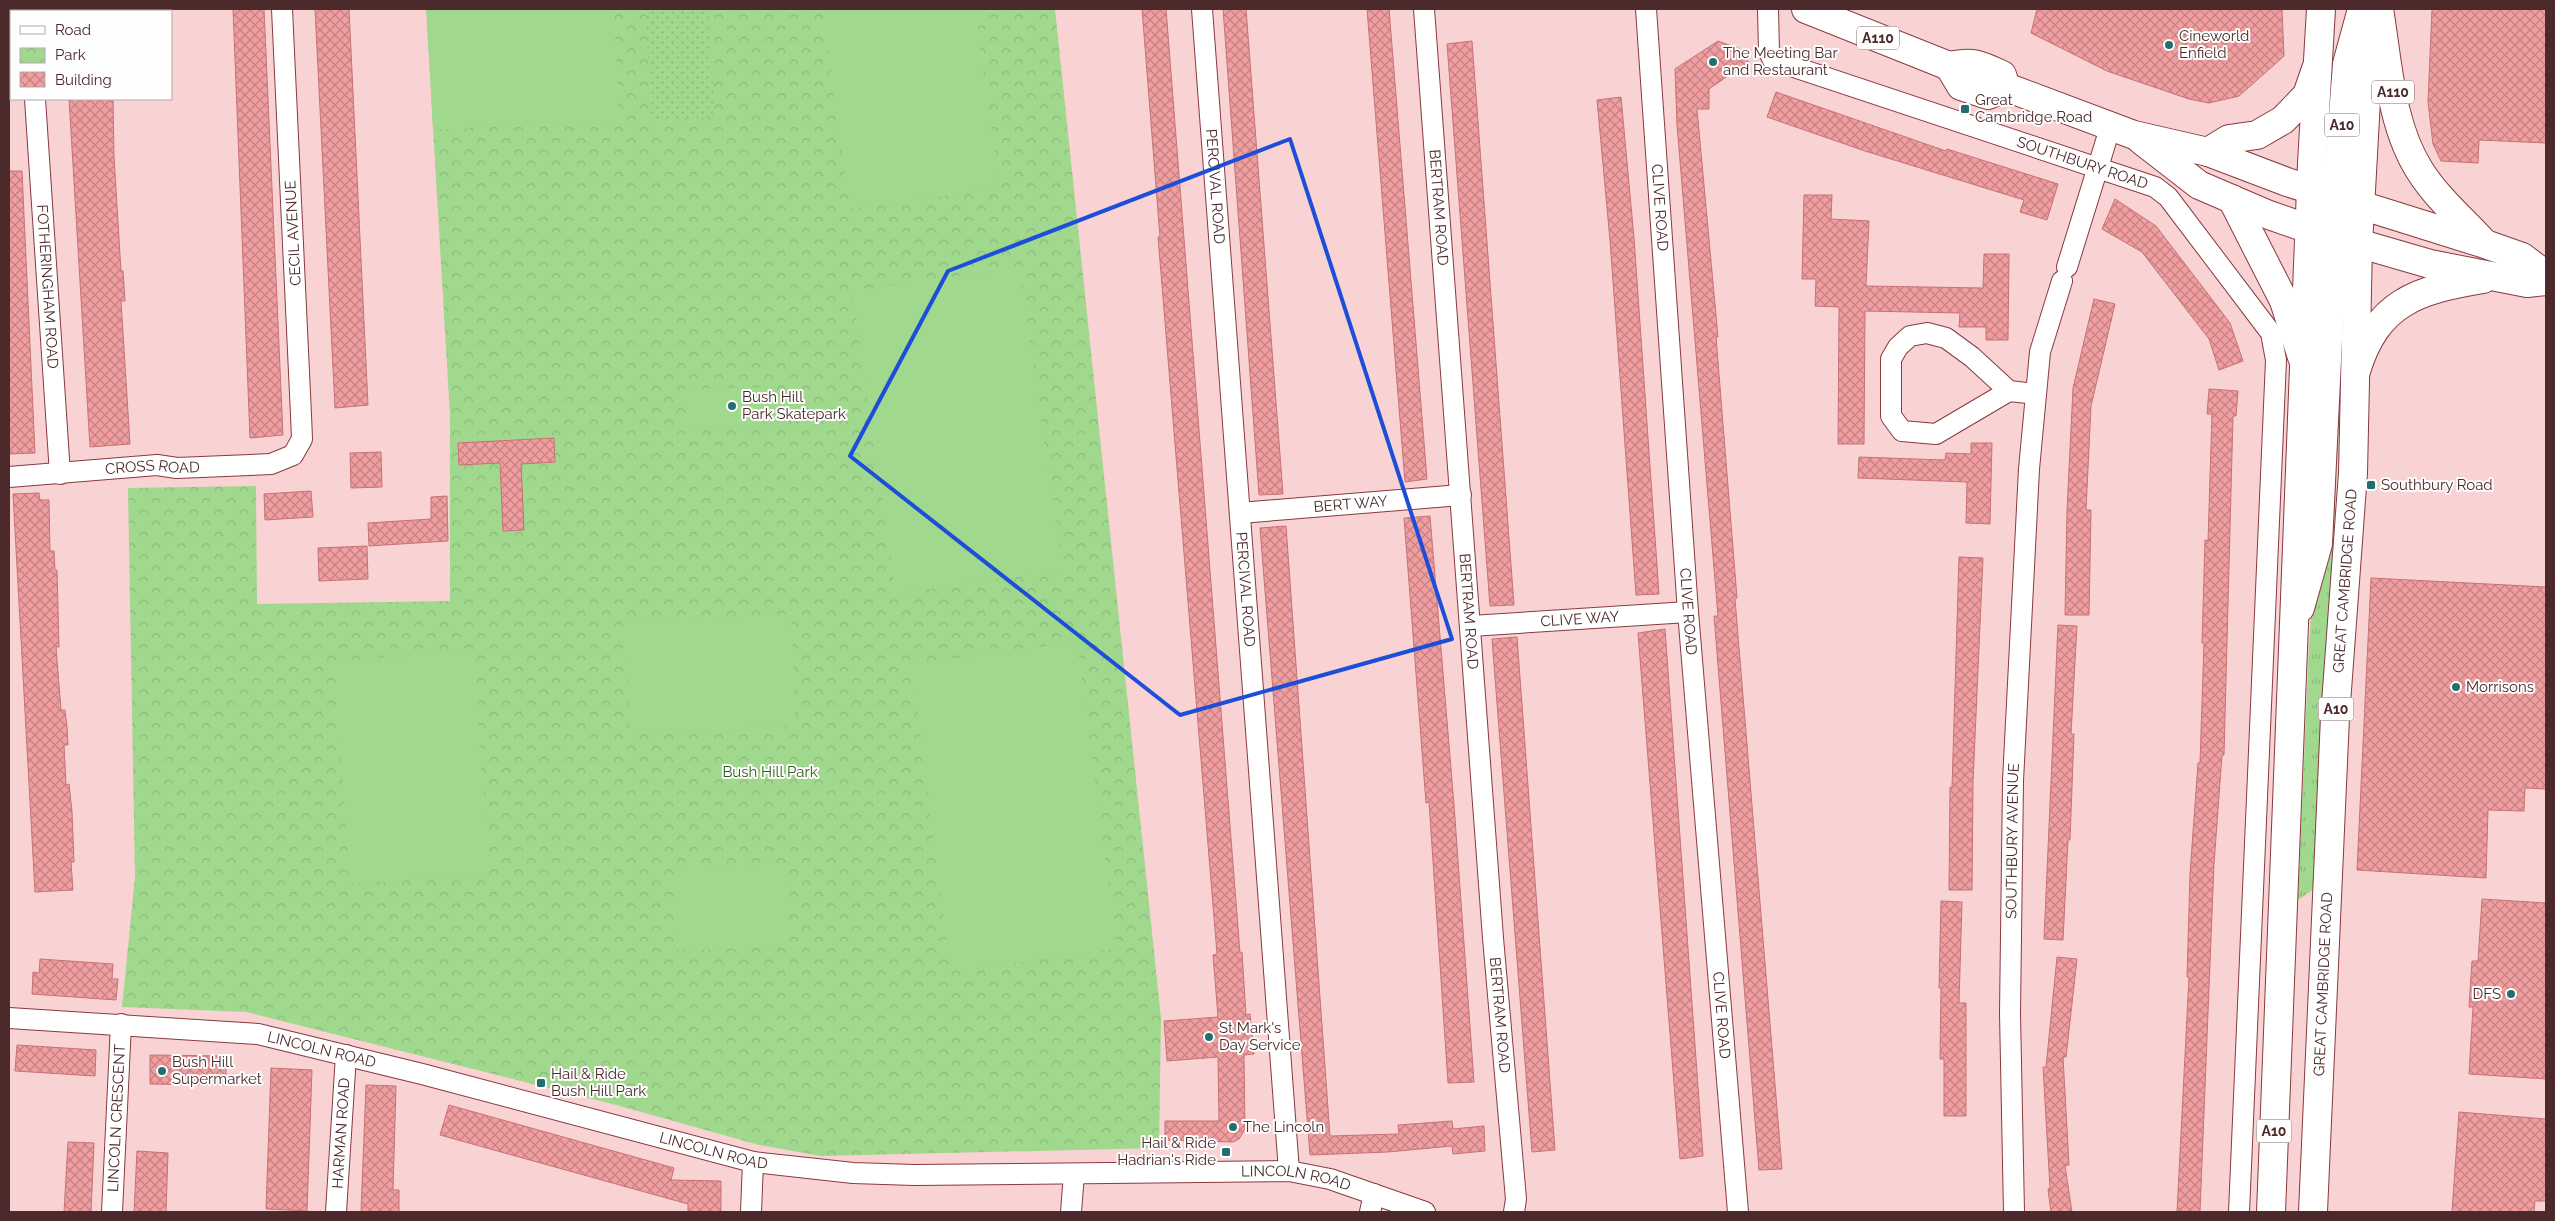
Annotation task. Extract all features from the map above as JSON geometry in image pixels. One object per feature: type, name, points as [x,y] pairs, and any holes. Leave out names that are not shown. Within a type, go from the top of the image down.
[{"type":"main road","name":"SOUTHBURY ROAD","points":[[1806,9],[1949,66],[1969,62],[2002,75],[2006,87],[2122,130],[2208,152],[2336,198],[2522,257],[2546,275]]},
{"type":"main road","name":"GREAT CAMBRIDGE ROAD","points":[[2313,1212],[2328,862],[2353,473],[2356,374],[2347,241],[2336,198],[2317,67],[2321,9]]},
{"type":"main road","name":"A10","points":[[2336,198],[2347,64],[2362,9]]},
{"type":"main road","name":"GREAT CAMBRIDGE ROAD","points":[[2271,1212],[2309,229],[2336,198],[2371,9]]},
{"type":"main road","name":"A110","points":[[2379,9],[2398,118],[2412,157],[2445,204],[2485,244]]},
{"type":"main road","points":[[2208,152],[2229,139],[2257,135],[2283,120],[2307,95],[2317,67]]},
{"type":"main road","name":"SOUTHBURY ROAD","points":[[2122,130],[2199,185],[2232,200],[2309,229],[2347,241],[2497,278],[2527,283],[2546,281]]},
{"type":"main road","points":[[2232,200],[2284,301],[2301,351],[2304,376]]},
{"type":"main road","name":"A10","points":[[2294,633],[2318,544],[2347,241]]},
{"type":"main road","name":"A110","points":[[2356,374],[2370,336],[2390,311],[2408,300],[2429,292],[2497,278]]},
{"type":"street","name":"CECIL AVENUE","points":[[282,9],[302,415],[302,439],[293,455]]},
{"type":"street","name":"PERCIVAL ROAD","points":[[1202,9],[1289,1171]]},
{"type":"street","name":"BERTRAM ROAD","points":[[1424,9],[1493,938],[1516,1199],[1514,1212]]},
{"type":"street","name":"CLIVE ROAD","points":[[1646,9],[1688,612],[1738,1212]]},
{"type":"street","name":"SOUTHBURY ROAD","points":[[1768,9],[1769,52],[1773,60],[2155,187],[2168,197],[2267,326],[2276,350],[2275,386],[2240,1212]]},
{"type":"street","name":"FOTHERINGHAM ROAD","points":[[35,100],[60,474]]},
{"type":"street","points":[[2098,167],[2122,130]]},
{"type":"street","name":"SOUTHBURY AVENUE","points":[[2014,1212],[2010,1013],[2013,781],[2029,469],[2040,352],[2098,167]]},
{"type":"street","points":[[2009,391],[1936,434],[1902,431],[1891,416],[1891,360],[1898,347],[1910,336],[1927,333],[1946,338],[1972,357],[2009,391],[2036,394]]},
{"type":"street","name":"CROSS ROAD","points":[[9,477],[157,465],[177,468],[271,464],[293,455]]},
{"type":"street","name":"BERT WAY","points":[[1240,513],[1461,495]]},
{"type":"street","name":"CLIVE WAY","points":[[1471,626],[1688,612]]},
{"type":"street","points":[[9,1013],[9,1018]]},
{"type":"street","name":"LINCOLN ROAD","points":[[9,1018],[258,1034],[346,1054],[754,1162],[853,1173],[896,1175],[1289,1171],[1330,1178],[1372,1203],[1425,1212]]},
{"type":"street","name":"LINCOLN CRESCENT","points":[[112,1212],[121,1024]]},
{"type":"street","name":"HARMAN ROAD","points":[[336,1212],[346,1054]]},
{"type":"street","points":[[752,1212],[754,1162]]},
{"type":"street","points":[[1071,1212],[1074,1174]]},
{"type":"highlighted area","points":[[1290,139],[1452,639],[1180,715],[850,456],[948,271]]},
{"type":"green space","name":"Bush Hill Park","points":[[426,9],[1055,9],[1161,1018],[1159,1148],[821,1156],[759,1145],[620,1106],[246,1012],[122,1007],[135,877],[128,488],[256,486],[257,604],[450,601],[450,416]]},
{"type":"green space","points":[[427,9],[614,9],[619,120],[433,130]]},
{"type":"green space","points":[[646,9],[709,9],[714,111],[710,117],[651,122]]},
{"type":"green space","points":[[822,9],[975,9],[1000,188],[850,209]]},
{"type":"green space","points":[[1019,267],[1063,570],[896,594],[852,291]]},
{"type":"green space","points":[[2334,315],[2344,315],[2317,887],[2298,900],[2309,645]]},
{"type":"green space","name":"Bush Hill Park Skatepark","points":[[774,387],[775,423],[689,426],[689,389]]},
{"type":"green space","points":[[791,614],[796,726],[630,733],[625,621]]},
{"type":"green space","points":[[1077,642],[1117,949],[951,971],[911,664]]},
{"type":"green space","points":[[473,651],[489,874],[350,884],[334,661]]},
{"type":"green space","points":[[784,863],[788,946],[678,951],[674,868]]},
{"type":"building","points":[[233,9],[264,9],[283,435],[250,438]]},
{"type":"building","points":[[315,9],[349,9],[368,405],[335,408]]},
{"type":"building","points":[[1142,9],[1166,9],[1240,953],[1242,952],[1246,1015],[1250,1014],[1254,1054],[1244,1055],[1245,1129],[1239,1139],[1233,1142],[1165,1140],[1165,1121],[1219,1121],[1218,1057],[1167,1061],[1164,1021],[1218,1017],[1213,955],[1217,954],[1158,237],[1160,237]]},
{"type":"building","points":[[1223,9],[1246,9],[1283,494],[1259,495]]},
{"type":"building","points":[[1367,9],[1389,9],[1427,479],[1405,482]]},
{"type":"building","name":"Cineworld Enfield","points":[[2037,9],[2282,9],[2284,56],[2239,96],[2209,103],[2189,99],[2107,71],[2031,33]]},
{"type":"building","points":[[2432,9],[2546,9],[2546,143],[2479,140],[2478,163],[2441,161],[2433,144],[2428,102]]},
{"type":"building","points":[[1472,41],[1514,605],[1490,606],[1447,44]]},
{"type":"building","points":[[1718,41],[1740,49],[1750,64],[1738,75],[1735,71],[1709,89],[1709,109],[1697,109],[1718,337],[1716,337],[1737,598],[1735,599],[1782,1169],[1759,1170],[1714,616],[1718,616],[1677,125],[1675,69]]},
{"type":"building","points":[[1776,92],[1946,151],[1947,149],[2058,184],[2047,220],[2020,212],[2024,200],[1865,151],[1767,117]]},
{"type":"building","points":[[1621,97],[1634,238],[1659,594],[1636,595],[1610,240],[1597,100]]},
{"type":"building","points":[[69,100],[113,100],[114,157],[121,271],[123,271],[125,301],[121,301],[130,444],[90,447]]},
{"type":"building","points":[[9,171],[22,171],[35,453],[9,454]]},
{"type":"building","points":[[1804,195],[1832,195],[1831,219],[1869,221],[1866,286],[1983,288],[1984,254],[2009,254],[2008,340],[1986,340],[1986,327],[1959,327],[1960,313],[1865,311],[1864,444],[1838,444],[1839,307],[1815,306],[1816,279],[1802,279]]},
{"type":"building","points":[[2115,199],[2156,226],[2230,323],[2243,361],[2219,370],[2209,339],[2142,252],[2102,229]]},
{"type":"building","points":[[2094,299],[2115,304],[2091,406],[2086,510],[2091,510],[2089,615],[2065,615],[2067,510],[2073,388]]},
{"type":"building","points":[[2209,389],[2238,391],[2236,416],[2233,416],[2224,755],[2222,755],[2214,864],[2200,1212],[2177,1212],[2189,977],[2187,977],[2190,874],[2198,763],[2200,763],[2205,540],[2208,541],[2212,414],[2207,414]]},
{"type":"building","points":[[554,438],[555,462],[521,464],[524,530],[503,531],[500,463],[459,465],[458,443]]},
{"type":"building","points":[[1971,443],[1992,443],[1990,524],[1966,523],[1967,482],[1858,478],[1859,457],[1945,460],[1946,453],[1971,454]]},
{"type":"building","points":[[381,452],[382,487],[351,488],[350,453]]},
{"type":"building","points":[[311,491],[313,517],[265,520],[264,494]]},
{"type":"building","points":[[39,493],[40,500],[49,500],[50,551],[54,551],[55,570],[57,570],[59,647],[56,647],[61,710],[65,710],[67,727],[68,745],[64,745],[66,785],[69,784],[72,812],[74,862],[71,862],[73,890],[35,892],[13,494]]},
{"type":"building","points":[[447,496],[448,541],[369,546],[368,523],[431,519],[431,497]]},
{"type":"building","points":[[1430,516],[1454,805],[1474,1082],[1448,1083],[1429,802],[1426,803],[1404,518]]},
{"type":"building","points":[[1286,526],[1330,1136],[1399,1134],[1398,1125],[1452,1121],[1453,1129],[1484,1126],[1485,1151],[1453,1154],[1452,1146],[1388,1152],[1310,1155],[1260,528]]},
{"type":"building","points":[[367,546],[368,579],[319,581],[318,548]]},
{"type":"building","points":[[1959,557],[1983,558],[1973,782],[1972,890],[1949,890],[1950,787],[1952,788]]},
{"type":"building","name":"Morrisons","points":[[2371,578],[2546,587],[2546,789],[2525,788],[2524,811],[2488,810],[2486,878],[2357,870]]},
{"type":"building","points":[[2058,625],[2077,626],[2071,734],[2074,734],[2070,840],[2068,840],[2063,940],[2044,939]]},
{"type":"building","points":[[1665,629],[1703,1156],[1680,1159],[1638,633]]},
{"type":"building","points":[[1517,637],[1555,1150],[1532,1152],[1492,639]]},
{"type":"building","points":[[2482,899],[2546,903],[2546,1079],[2469,1074],[2473,1007],[2469,1007],[2472,961],[2478,961]]},
{"type":"building","points":[[1941,901],[1962,902],[1959,1003],[1966,1003],[1966,1116],[1944,1116],[1944,1059],[1940,1059],[1941,988],[1939,988]]},
{"type":"building","points":[[2057,957],[2077,959],[2066,1057],[2063,1057],[2069,1165],[2065,1166],[2072,1212],[2051,1212],[2048,1189],[2050,1188],[2043,1067],[2046,1067]]},
{"type":"building","points":[[40,959],[113,964],[112,979],[118,979],[116,1000],[32,994],[33,972],[39,973]]},
{"type":"building","points":[[17,1045],[96,1050],[95,1076],[15,1071]]},
{"type":"building","points":[[150,1055],[226,1056],[226,1085],[150,1084]]},
{"type":"building","points":[[271,1068],[312,1070],[307,1211],[266,1209]]},
{"type":"building","points":[[366,1085],[396,1086],[393,1190],[399,1190],[399,1212],[361,1212]]},
{"type":"building","points":[[449,1105],[674,1168],[671,1180],[721,1181],[721,1212],[688,1212],[688,1204],[440,1135]]},
{"type":"building","points":[[2459,1112],[2546,1119],[2546,1201],[2535,1201],[2534,1212],[2452,1212]]},
{"type":"building","points":[[68,1142],[94,1143],[91,1212],[64,1212]]},
{"type":"building","points":[[137,1151],[168,1153],[166,1212],[134,1212]]},
{"type":"place","name":"Cineworld Enfield","points":[[2169,45]]},
{"type":"place","name":"The Meeting Bar and Restaurant","points":[[1713,62]]},
{"type":"place","name":"Great Cambridge Road","points":[[1965,109]]},
{"type":"place","name":"Bush Hill Park Skatepark","points":[[732,406]]},
{"type":"place","name":"Southbury Road","points":[[2371,485]]},
{"type":"place","name":"Morrisons","points":[[2456,687]]},
{"type":"place","name":"DFS","points":[[2511,994]]},
{"type":"place","name":"St Mark's Day Service","points":[[1209,1037]]},
{"type":"place","name":"Bush Hill Supermarket","points":[[162,1071]]},
{"type":"place","name":"Hail & Ride Bush Hill Park","points":[[541,1083]]},
{"type":"place","name":"The Lincoln","points":[[1233,1127]]},
{"type":"place","name":"Hail & Ride Hadrian's Ride","points":[[1226,1152]]}]
